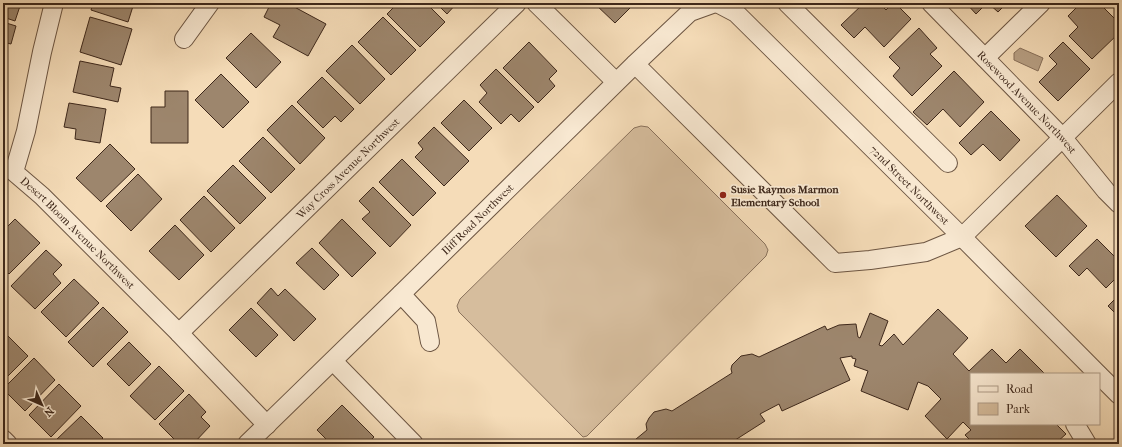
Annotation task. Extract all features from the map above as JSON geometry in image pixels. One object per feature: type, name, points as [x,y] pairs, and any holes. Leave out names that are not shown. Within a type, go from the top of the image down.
[{"type":"street","name":"Desert Bloom Avenue Northwest","points":[[54,3],[42,52],[26,131],[14,172],[42,196],[179,333]]},
{"type":"street","points":[[184,39],[210,3]]},
{"type":"street","name":"Way Cross Avenue Northwest","points":[[179,333],[517,3]]},
{"type":"street","points":[[536,3],[616,82]]},
{"type":"street","name":"Iliff Road Northwest","points":[[247,444],[616,82],[690,12],[716,3]]},
{"type":"street","name":"72nd Street Northwest","points":[[716,3],[736,13],[962,237],[1096,373]]},
{"type":"street","points":[[787,3],[948,163]]},
{"type":"street","name":"Rosewood Avenue Northwest","points":[[930,3],[1063,138],[1106,191],[1119,204]]},
{"type":"street","points":[[985,58],[1041,3]]},
{"type":"street","points":[[635,64],[835,263],[870,260],[926,252],[962,237],[1119,82]]},
{"type":"street","points":[[401,294],[426,321],[430,342]]},
{"type":"street","points":[[179,333],[266,425]]},
{"type":"street","points":[[333,361],[414,444]]},
{"type":"street","name":"72nd Street Northwest","points":[[1100,377],[1119,395]]},
{"type":"street","points":[[1076,425],[1087,444]]},
{"type":"street","points":[[3,439],[8,444]]},
{"type":"green space","points":[[641,126],[648,127],[765,244],[768,250],[766,256],[587,436],[583,437],[459,312],[457,306],[460,299],[634,128]]},
{"type":"shaded area","points":[[1020,48],[1043,58],[1038,71],[1014,60],[1014,53]]},
{"type":"building","points":[[3,3],[21,3],[15,21],[3,17]]},
{"type":"building","points":[[93,3],[134,3],[128,22],[91,10]]},
{"type":"building","points":[[271,3],[287,3],[326,24],[308,56],[273,37],[280,25],[264,17]]},
{"type":"building","points":[[398,3],[426,3],[445,22],[420,47],[387,14]]},
{"type":"building","points":[[436,3],[457,3],[447,14]]},
{"type":"building","points":[[594,3],[635,3],[615,23]]},
{"type":"building","points":[[864,3],[879,3],[886,10],[893,3],[895,3],[911,19],[884,47],[865,27],[854,38],[841,25]]},
{"type":"building","points":[[966,3],[987,3],[976,14]]},
{"type":"building","points":[[988,3],[1007,3],[998,12]]},
{"type":"building","points":[[1081,3],[1099,3],[1119,23],[1119,33],[1092,59],[1069,36],[1078,27],[1068,16]]},
{"type":"building","points":[[1110,3],[1119,3],[1119,12]]},
{"type":"building","points":[[90,17],[132,29],[121,65],[80,52]]},
{"type":"building","points":[[383,17],[416,50],[391,75],[358,42]]},
{"type":"building","points":[[3,22],[16,26],[11,44],[3,42]]},
{"type":"building","points":[[919,28],[937,48],[930,54],[942,66],[912,96],[893,76],[900,68],[889,57]]},
{"type":"building","points":[[251,33],[281,62],[256,88],[226,58]]},
{"type":"building","points":[[529,42],[557,71],[549,79],[555,86],[538,103],[503,68]]},
{"type":"building","points":[[1063,42],[1090,69],[1058,101],[1039,82],[1057,64],[1049,56]]},
{"type":"building","points":[[352,45],[385,79],[360,104],[326,71]]},
{"type":"building","points":[[80,61],[114,68],[110,86],[121,88],[118,102],[73,92]]},
{"type":"building","points":[[496,69],[534,107],[519,122],[511,114],[501,124],[479,102],[487,93],[480,85]]},
{"type":"building","points":[[954,71],[984,102],[960,127],[943,109],[927,125],[913,112]]},
{"type":"building","points":[[221,74],[249,102],[223,128],[195,100]]},
{"type":"building","points":[[322,77],[354,109],[341,122],[335,116],[323,128],[297,102]]},
{"type":"building","points":[[165,91],[188,91],[188,143],[151,143],[151,107],[165,107]]},
{"type":"building","points":[[464,100],[492,128],[469,151],[441,123]]},
{"type":"building","points":[[69,103],[106,109],[100,143],[75,139],[76,129],[64,127]]},
{"type":"building","points":[[292,105],[325,138],[300,164],[267,130]]},
{"type":"building","points":[[991,111],[1020,140],[1000,161],[983,144],[971,155],[959,143]]},
{"type":"building","points":[[434,127],[469,161],[444,186],[415,157],[423,149],[418,143]]},
{"type":"building","points":[[263,137],[295,169],[271,193],[239,161]]},
{"type":"building","points":[[110,144],[135,169],[101,202],[76,178]]},
{"type":"building","points":[[402,159],[436,193],[413,216],[379,182]]},
{"type":"building","points":[[233,165],[266,198],[240,224],[207,191]]},
{"type":"building","points":[[138,174],[162,199],[131,231],[106,206]]},
{"type":"building","points":[[373,187],[411,225],[390,247],[362,219],[370,212],[359,201]]},
{"type":"building","points":[[1057,195],[1087,226],[1056,257],[1025,226]]},
{"type":"building","points":[[204,196],[235,228],[211,252],[180,220]]},
{"type":"building","points":[[15,219],[40,243],[9,274],[3,268],[3,231]]},
{"type":"building","points":[[342,219],[376,253],[352,277],[319,243]]},
{"type":"building","points":[[175,225],[204,255],[179,280],[149,251]]},
{"type":"building","points":[[1097,239],[1119,261],[1119,275],[1106,288],[1087,268],[1079,276],[1069,266]]},
{"type":"building","points":[[312,248],[339,275],[324,290],[296,263]]},
{"type":"building","points":[[46,250],[62,265],[53,274],[61,283],[35,309],[11,286]]},
{"type":"building","points":[[74,279],[99,303],[66,337],[41,312]]},
{"type":"building","points":[[271,288],[278,296],[285,289],[316,319],[294,341],[257,303]]},
{"type":"building","points":[[1119,295],[1119,317],[1108,306]]},
{"type":"building","points":[[103,307],[128,332],[93,367],[68,342]]},
{"type":"building","points":[[251,308],[278,335],[256,357],[229,330]]},
{"type":"building","points":[[938,309],[968,338],[953,354],[969,371],[992,349],[1006,363],[1020,349],[1044,373],[970,373],[970,425],[1057,425],[1066,434],[1056,443],[1057,444],[984,444],[979,439],[974,444],[965,435],[971,430],[963,422],[947,439],[925,416],[941,399],[928,386],[918,382],[908,410],[861,391],[868,371],[854,366],[856,359],[852,358],[852,356],[840,358],[850,380],[782,411],[779,404],[760,414],[765,421],[729,444],[630,444],[647,430],[646,424],[654,412],[666,409],[672,411],[732,373],[732,365],[741,356],[752,354],[759,357],[825,326],[827,330],[839,325],[856,324],[858,337],[860,338],[870,313],[888,321],[879,345],[882,346],[894,334],[903,345]]},
{"type":"building","points":[[6,334],[28,356],[3,381],[3,337]]},
{"type":"building","points":[[129,342],[151,364],[129,386],[107,364]]},
{"type":"building","points":[[34,358],[55,380],[25,411],[3,389]]},
{"type":"building","points":[[159,366],[184,391],[155,420],[130,396]]},
{"type":"building","points":[[59,384],[81,406],[51,437],[29,415]]},
{"type":"building","points":[[189,394],[206,412],[201,417],[210,426],[193,444],[179,444],[159,424]]},
{"type":"building","points":[[342,405],[374,437],[367,444],[331,444],[317,430]]},
{"type":"building","points":[[81,416],[103,438],[97,444],[58,444],[55,441]]},
{"type":"place","name":"Susie Raymos Marmon Elementary School","points":[[723,195]]}]
